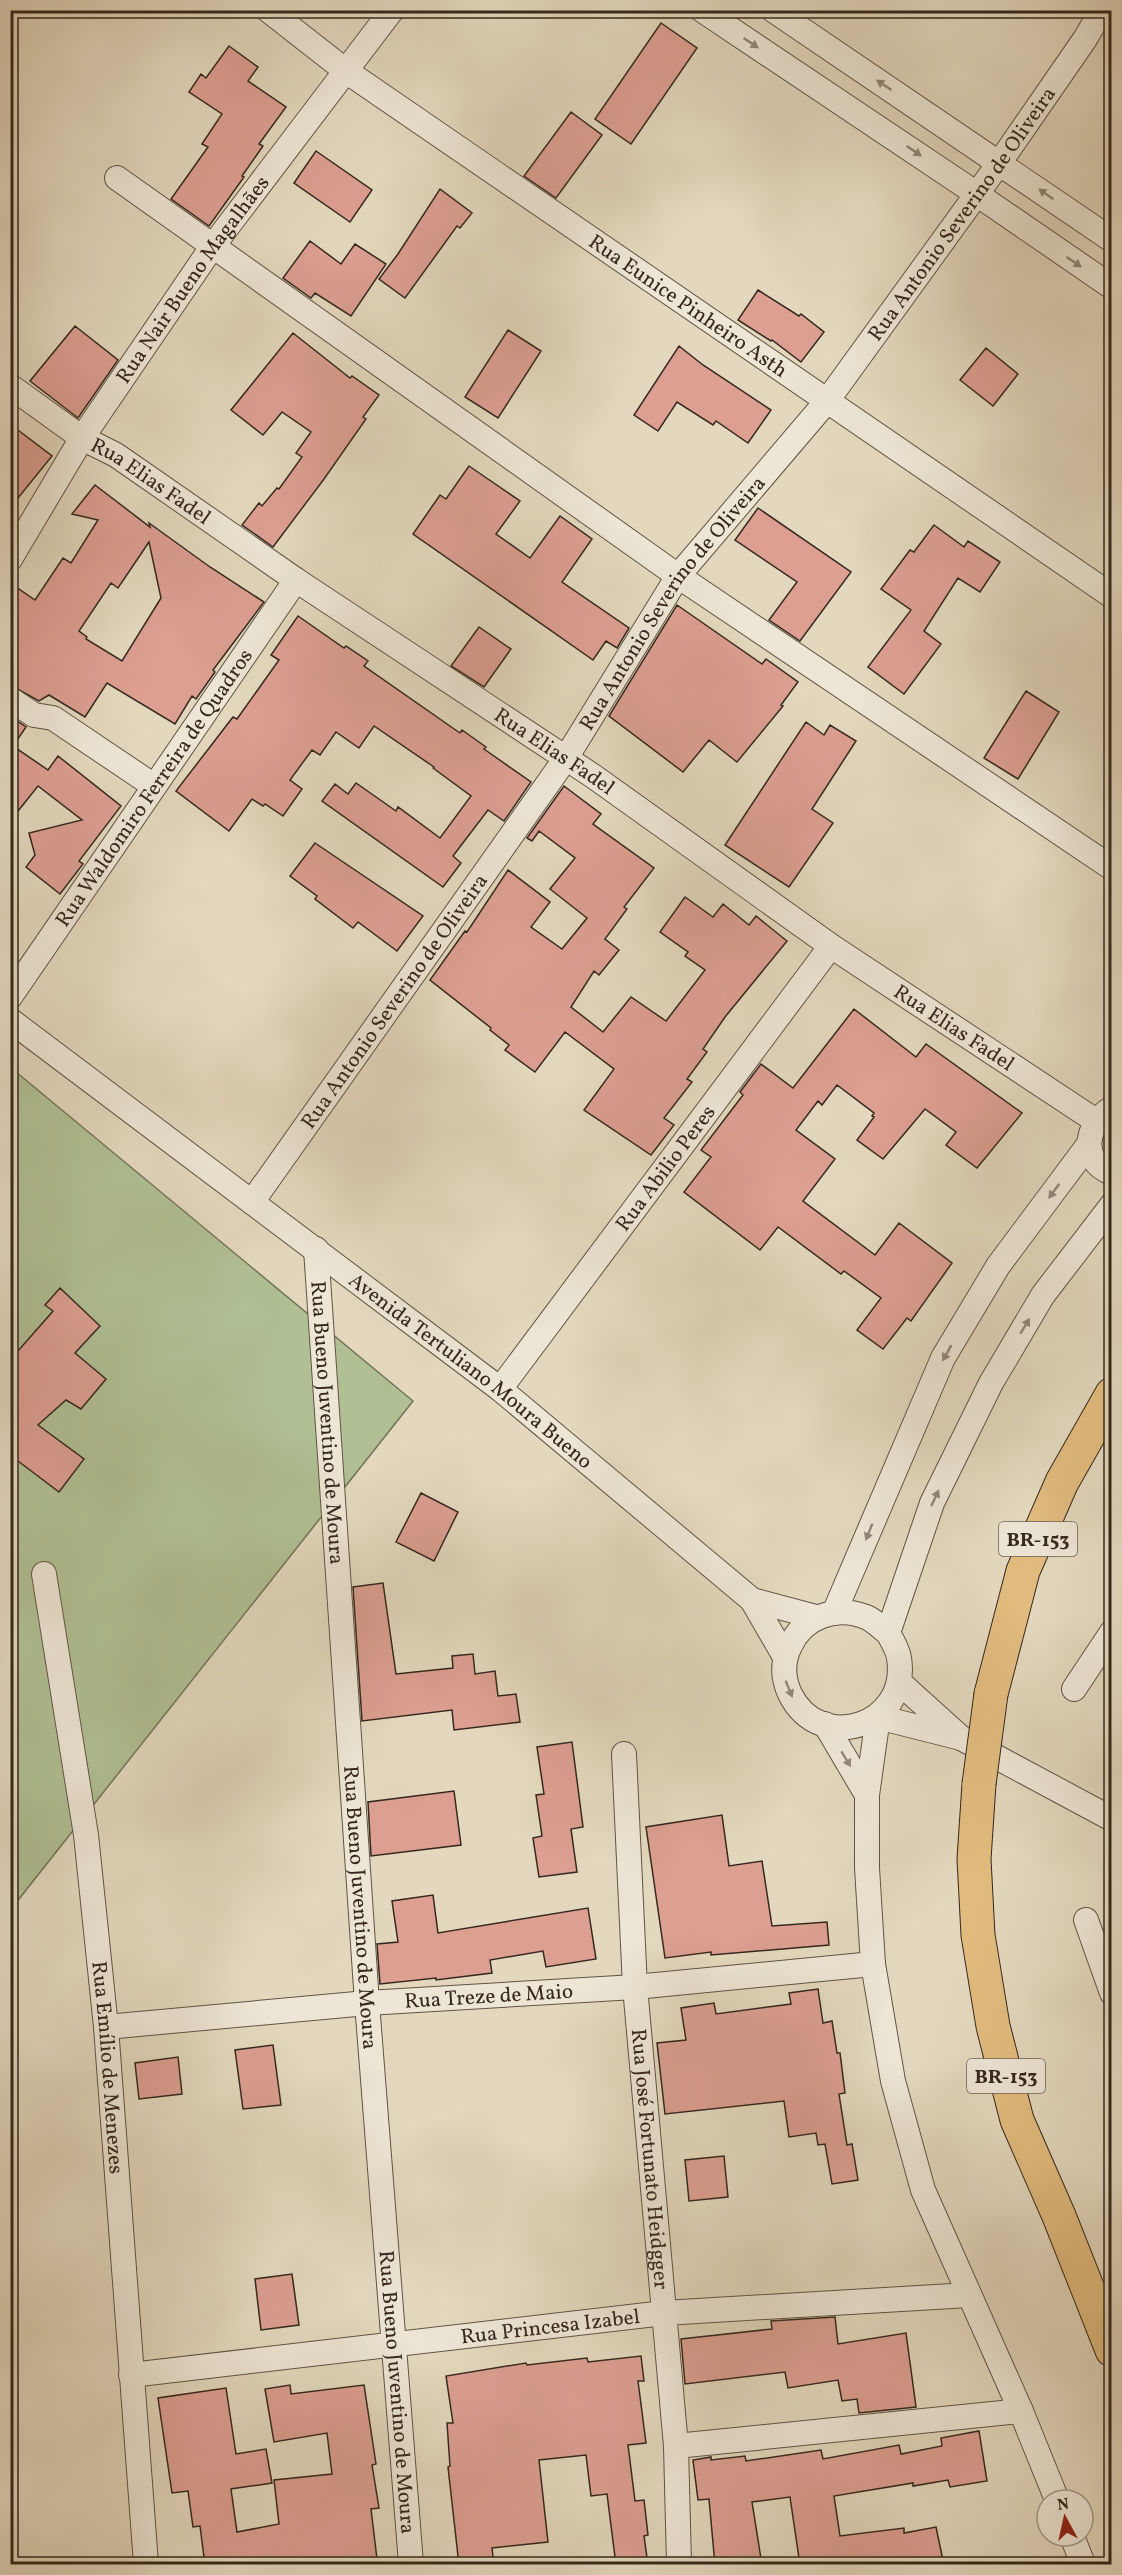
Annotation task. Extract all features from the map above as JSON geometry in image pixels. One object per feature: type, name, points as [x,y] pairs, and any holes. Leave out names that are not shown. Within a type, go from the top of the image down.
[{"type":"highway","name":"BR-153","points":[[1112,1394],[1062,1482],[1023,1571],[991,1694],[978,1784],[974,1859],[978,1935],[993,2026],[1017,2120],[1059,2216],[1112,2350]]},
{"type":"street","name":"Rua Eunice Pinheiro Asth","points":[[268,10],[346,70],[1112,596]]},
{"type":"street","name":"Rua Nair Bueno Magalhães","points":[[10,560],[82,438],[212,247],[392,10]]},
{"type":"street","points":[[702,10],[975,192],[1112,287]]},
{"type":"street","points":[[773,10],[1112,240]]},
{"type":"street","name":"Rua Antonio Severino de Oliveira","points":[[252,1202],[566,758],[678,576],[827,401],[975,192],[1000,162],[1085,39],[1102,10]]},
{"type":"street","points":[[117,178],[678,576],[1112,868]]},
{"type":"street","name":"Rua Elias Fadel","points":[[10,386],[82,438],[116,455],[296,580],[566,758],[831,946],[1099,1124]]},
{"type":"street","name":"Rua Waldomiro Ferreira de Quadros","points":[[10,997],[296,580]]},
{"type":"street","points":[[10,699],[34,715],[53,718],[154,786]]},
{"type":"street","name":"Rua Abilio Peres","points":[[500,1389],[831,946]]},
{"type":"street","name":"Avenida Tertuliano Moura Bueno","points":[[10,1020],[500,1389],[752,1600],[785,1657]]},
{"type":"street","points":[[1099,1124],[1094,1158],[1104,1170],[1112,1173]]},
{"type":"street","points":[[825,1615],[944,1358],[998,1266],[1099,1124]]},
{"type":"street","points":[[888,1633],[932,1503],[991,1383],[1043,1295],[1112,1205]]},
{"type":"street","name":"Rua Bueno Juventino de Moura","points":[[316,1249],[367,2003],[411,2565]]},
{"type":"street","name":"Rua Emílio de Menezes","points":[[44,1574],[86,1835],[106,2027],[146,2565]]},
{"type":"street","name":"Avenida Tertuliano Moura Bueno","points":[[752,1600],[825,1615]]},
{"type":"street","points":[[842,1611],[867,1617],[888,1633],[899,1656],[899,1682],[888,1706],[878,1717],[842,1728],[817,1723],[796,1706],[785,1683],[785,1657],[796,1634],[825,1615],[842,1611]]},
{"type":"street","points":[[1074,1689],[1112,1632]]},
{"type":"street","points":[[899,1682],[961,1738],[1112,1819]]},
{"type":"street","points":[[878,1717],[961,1738]]},
{"type":"street","points":[[878,1717],[867,1795],[867,1868],[873,1964],[893,2081],[923,2190],[1021,2411],[1052,2488]]},
{"type":"street","points":[[825,1724],[867,1795]]},
{"type":"street","name":"Rua José Fortunato Heidgger","points":[[624,1754],[635,1987],[676,2446],[680,2565]]},
{"type":"street","points":[[1086,1920],[1112,1993]]},
{"type":"street","name":"Rua Treze de Maio","points":[[106,2027],[367,2003],[635,1987],[873,1964]]},
{"type":"street","name":"Rua Princesa Izabel","points":[[131,2374],[664,2313],[969,2295]]},
{"type":"street","points":[[676,2446],[1021,2411]]},
{"type":"street","points":[[1077,2548],[1083,2565]]},
{"type":"green space","points":[[10,1067],[413,1401],[11,1909]]},
{"type":"building","points":[[661,23],[697,48],[631,144],[595,119]]},
{"type":"building","points":[[229,46],[258,67],[248,81],[286,107],[259,144],[263,146],[242,176],[244,177],[209,226],[171,199],[208,147],[202,144],[222,114],[189,92],[201,74],[206,78]]},
{"type":"building","points":[[571,112],[602,135],[556,198],[524,176]]},
{"type":"building","points":[[316,151],[372,190],[350,222],[294,183]]},
{"type":"building","points":[[440,189],[472,213],[460,228],[457,226],[405,298],[379,279]]},
{"type":"building","points":[[310,241],[341,264],[355,244],[386,264],[351,316],[315,293],[311,298],[283,278]]},
{"type":"building","points":[[758,290],[799,316],[801,314],[824,332],[801,362],[772,340],[738,320]]},
{"type":"building","points":[[75,326],[118,360],[78,418],[30,381]]},
{"type":"building","points":[[508,330],[541,351],[498,418],[465,397]]},
{"type":"building","points":[[293,333],[350,378],[352,376],[379,395],[363,417],[366,419],[273,547],[242,525],[259,503],[262,506],[277,488],[279,489],[302,457],[296,453],[311,432],[282,412],[263,435],[231,410]]},
{"type":"building","points":[[679,346],[703,365],[771,410],[748,443],[716,421],[713,425],[677,402],[658,431],[634,415]]},
{"type":"building","points":[[986,348],[1018,374],[993,406],[960,380]]},
{"type":"building","points":[[10,424],[52,456],[10,508]]},
{"type":"building","points":[[469,466],[520,501],[496,534],[530,558],[560,516],[592,539],[562,582],[629,628],[617,648],[606,641],[593,660],[413,534],[440,495],[446,499]]},
{"type":"building","points":[[95,485],[150,527],[149,523],[264,602],[213,670],[215,672],[196,699],[192,696],[175,724],[107,683],[85,717],[49,695],[39,701],[10,685],[10,583],[35,600],[63,558],[71,563],[98,520],[72,514]],"holes":[[[149,542],[161,598],[122,661],[86,639],[87,637],[79,631],[111,583],[118,588]]]},
{"type":"building","points":[[758,508],[851,572],[800,641],[769,620],[797,582],[735,540]]},
{"type":"building","points":[[934,525],[964,547],[968,541],[1000,562],[980,592],[958,578],[924,631],[941,644],[904,694],[868,667],[911,610],[881,589],[910,550],[914,552]]},
{"type":"building","points":[[677,605],[762,664],[766,659],[798,682],[781,705],[783,706],[737,762],[709,740],[683,772],[609,716]]},
{"type":"building","points":[[298,616],[344,648],[346,646],[368,661],[364,666],[460,733],[462,730],[486,747],[484,749],[531,782],[504,821],[488,810],[453,856],[461,863],[443,887],[322,801],[335,784],[348,794],[356,783],[396,811],[398,807],[440,838],[471,796],[434,767],[374,726],[359,748],[336,732],[320,755],[312,750],[290,780],[302,789],[283,816],[265,804],[263,806],[252,799],[229,831],[176,791],[233,717],[237,719],[279,660],[271,655]]},
{"type":"building","points":[[479,627],[511,649],[484,687],[451,666]]},
{"type":"building","points":[[1026,691],[1059,712],[1018,779],[984,758]]},
{"type":"building","points":[[10,716],[26,727],[13,746],[48,770],[58,756],[121,806],[79,861],[83,864],[60,894],[26,867],[35,855],[29,833],[82,820],[38,786],[10,821]]},
{"type":"building","points":[[806,722],[824,735],[830,725],[856,741],[812,809],[833,823],[789,887],[725,845]]},
{"type":"building","points":[[564,786],[601,814],[593,824],[654,868],[624,907],[627,909],[605,939],[619,950],[599,975],[594,971],[571,1007],[603,1032],[631,997],[666,1021],[705,970],[685,956],[688,952],[660,932],[685,897],[713,917],[723,904],[749,925],[756,916],[787,941],[725,1017],[703,1049],[707,1052],[687,1079],[692,1082],[664,1118],[674,1125],[651,1155],[584,1110],[614,1069],[565,1032],[535,1072],[505,1050],[509,1045],[490,1030],[491,1028],[430,980],[465,931],[467,932],[508,870],[550,902],[531,927],[562,949],[587,918],[550,889],[575,858],[539,831],[532,841],[527,838]]},
{"type":"building","points":[[315,843],[423,916],[397,951],[358,922],[353,928],[315,899],[317,896],[290,876]]},
{"type":"building","points":[[854,1009],[916,1057],[926,1044],[1022,1113],[977,1168],[946,1145],[956,1132],[925,1109],[883,1159],[857,1140],[874,1117],[872,1116],[874,1113],[837,1085],[822,1105],[818,1101],[796,1130],[835,1159],[803,1201],[875,1255],[899,1223],[952,1263],[911,1321],[907,1318],[883,1349],[857,1330],[881,1298],[844,1271],[841,1274],[778,1227],[760,1250],[684,1192],[711,1157],[701,1150],[743,1095],[740,1092],[761,1064],[793,1088]]},
{"type":"building","points":[[60,1288],[100,1326],[75,1353],[106,1379],[81,1409],[66,1400],[38,1425],[84,1459],[59,1492],[10,1455],[10,1360],[53,1311],[45,1305]]},
{"type":"building","points":[[421,1493],[458,1512],[434,1561],[396,1542]]},
{"type":"building","points":[[383,1583],[396,1674],[453,1668],[452,1656],[473,1654],[475,1674],[495,1671],[498,1696],[516,1694],[520,1722],[454,1730],[452,1710],[362,1721],[353,1587]]},
{"type":"building","points":[[572,1742],[583,1827],[571,1829],[577,1872],[539,1877],[533,1838],[542,1836],[536,1795],[544,1794],[537,1747]]},
{"type":"building","points":[[454,1791],[461,1845],[371,1856],[368,1802]]},
{"type":"building","points":[[722,1815],[729,1866],[762,1861],[772,1926],[827,1922],[829,1945],[711,1955],[711,1952],[665,1958],[646,1827]]},
{"type":"building","points":[[433,1895],[438,1933],[588,1908],[596,1959],[546,1967],[543,1951],[490,1960],[492,1973],[380,1984],[377,1944],[398,1942],[392,1901]]},
{"type":"building","points":[[818,1989],[823,2023],[832,2021],[837,2053],[840,2053],[845,2093],[839,2094],[847,2145],[852,2144],[858,2180],[832,2184],[825,2144],[818,2145],[816,2133],[789,2137],[784,2101],[665,2114],[657,2043],[686,2040],[681,2008],[714,2003],[716,2014],[791,2004],[789,1993]]},
{"type":"building","points":[[273,2045],[281,2105],[243,2109],[235,2050]]},
{"type":"building","points":[[178,2057],[182,2094],[139,2099],[135,2063]]},
{"type":"building","points":[[724,2156],[728,2197],[689,2201],[685,2160]]},
{"type":"building","points":[[292,2274],[299,2325],[261,2330],[255,2279]]},
{"type":"building","points":[[835,2317],[838,2344],[906,2333],[916,2407],[859,2413],[857,2399],[842,2401],[838,2380],[788,2388],[785,2372],[685,2384],[681,2339],[772,2329],[771,2321]]},
{"type":"building","points":[[641,2356],[644,2381],[638,2381],[646,2443],[628,2445],[635,2501],[644,2500],[648,2535],[644,2536],[648,2565],[616,2565],[607,2494],[591,2496],[586,2455],[539,2460],[548,2542],[492,2548],[494,2565],[459,2565],[448,2467],[450,2466],[447,2423],[453,2423],[446,2376],[526,2363],[527,2365],[587,2358],[588,2362]]},
{"type":"building","points":[[290,2385],[291,2394],[364,2385],[376,2464],[372,2465],[379,2508],[371,2509],[377,2559],[350,2562],[350,2565],[205,2565],[200,2526],[193,2527],[188,2491],[172,2493],[158,2398],[226,2388],[236,2454],[266,2449],[272,2483],[231,2489],[237,2532],[279,2524],[274,2480],[332,2474],[327,2433],[274,2442],[265,2389]]},
{"type":"building","points":[[979,2431],[987,2481],[950,2487],[948,2480],[913,2486],[913,2483],[834,2496],[840,2536],[904,2528],[904,2533],[936,2527],[944,2565],[800,2565],[790,2497],[752,2502],[762,2565],[715,2565],[709,2499],[698,2500],[693,2460],[745,2456],[746,2461],[821,2450],[823,2459],[899,2445],[901,2454],[942,2446],[941,2438]]}]
